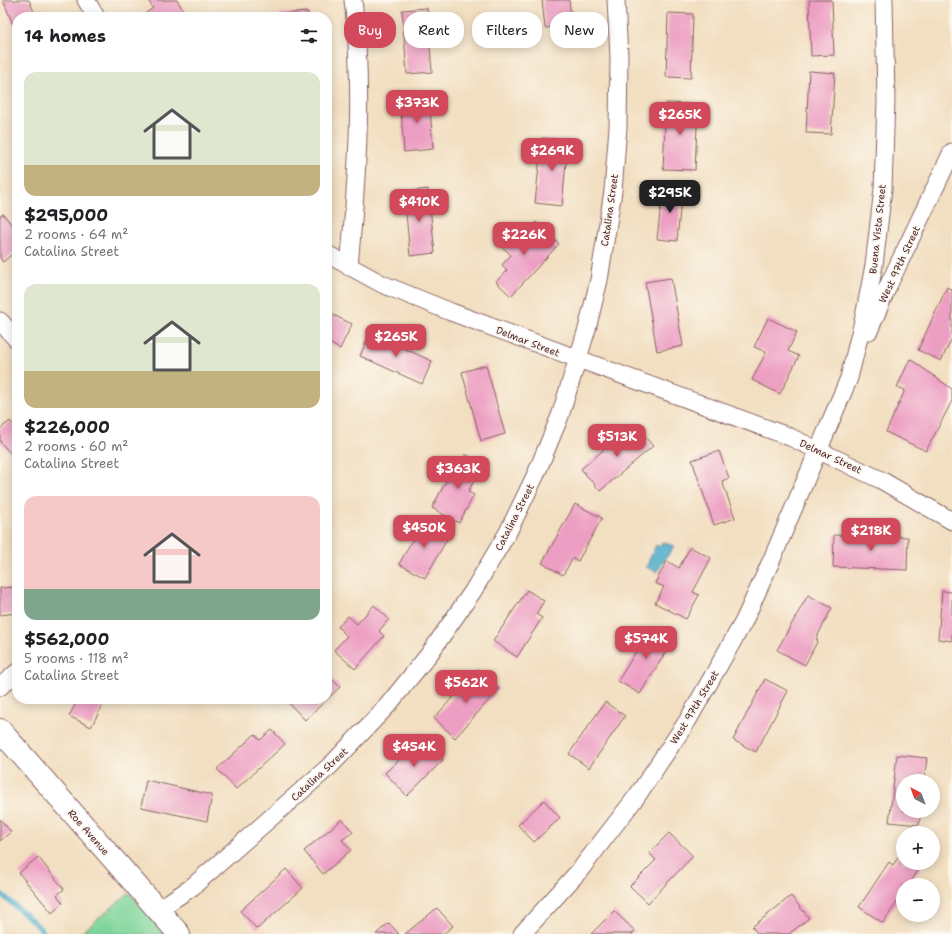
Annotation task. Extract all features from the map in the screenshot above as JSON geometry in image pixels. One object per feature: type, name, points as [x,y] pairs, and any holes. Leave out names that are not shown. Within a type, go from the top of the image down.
[{"type":"main road","name":"Roe Avenue","points":[[0,730],[179,934]]},
{"type":"street","points":[[86,0],[93,12]]},
{"type":"street","points":[[349,266],[357,186],[360,110],[354,0]]},
{"type":"street","name":"Catalina Street","points":[[159,910],[192,887],[332,764],[388,705],[430,652],[473,591],[508,532],[536,474],[560,416],[587,329],[599,280],[613,191],[618,127],[619,57],[616,0]]},
{"type":"street","name":"Buena Vista Street","points":[[819,450],[849,378],[864,317],[874,265],[883,189],[886,100],[884,0]]},
{"type":"street","name":"West 97th Street","points":[[849,378],[888,284],[952,152]]},
{"type":"street","name":"Delmar Street","points":[[332,257],[389,287],[577,359],[790,436],[881,480],[952,521]]},
{"type":"street","points":[[0,321],[12,334]]},
{"type":"street","name":"West 97th Street","points":[[522,934],[585,864],[638,796],[688,720],[744,621],[819,450]]},
{"type":"street","points":[[0,687],[12,676]]},
{"type":"green space","points":[[129,893],[165,934],[80,934]]},
{"type":"water","points":[[662,542],[674,546],[657,572],[646,567],[656,545],[660,547]]},
{"type":"building","points":[[3,0],[29,0],[34,12],[12,12],[12,22]]},
{"type":"building","points":[[148,0],[177,0],[184,12],[147,12],[153,8]]},
{"type":"building","points":[[542,0],[569,0],[570,12],[550,12],[550,27],[545,28]]},
{"type":"building","points":[[809,0],[832,0],[834,55],[811,56]]},
{"type":"building","points":[[427,8],[427,12],[404,12],[404,36],[402,10]]},
{"type":"building","points":[[668,13],[693,14],[691,78],[666,77]]},
{"type":"building","points":[[405,48],[430,48],[432,72],[407,74]]},
{"type":"building","points":[[809,71],[835,73],[831,134],[806,133]]},
{"type":"building","points":[[429,93],[433,149],[404,152],[401,110],[410,109],[409,95]]},
{"type":"building","points":[[666,103],[698,104],[695,170],[663,169]]},
{"type":"building","points":[[542,138],[568,140],[562,206],[535,203]]},
{"type":"building","points":[[663,187],[682,189],[677,241],[657,239]]},
{"type":"building","points":[[428,189],[435,253],[410,256],[404,192]]},
{"type":"building","points":[[3,214],[12,225],[12,254],[3,262],[0,258],[0,216]]},
{"type":"building","points":[[536,222],[559,244],[511,296],[496,282],[507,270],[502,265],[511,255],[498,243],[511,230],[520,239]]},
{"type":"building","points":[[671,278],[683,346],[657,351],[645,282]]},
{"type":"building","points":[[947,287],[952,290],[952,338],[941,361],[918,350]]},
{"type":"building","points":[[332,314],[352,324],[340,349],[332,345]]},
{"type":"building","points":[[768,318],[797,332],[788,351],[799,356],[780,394],[752,380],[766,352],[754,347]]},
{"type":"building","points":[[370,333],[432,361],[422,384],[360,356]]},
{"type":"building","points":[[910,359],[952,389],[952,401],[926,451],[886,432],[905,390],[897,387]]},
{"type":"building","points":[[486,365],[505,434],[481,441],[462,372]]},
{"type":"building","points":[[10,421],[12,423],[12,455],[0,442],[0,429]]},
{"type":"building","points":[[634,424],[653,446],[600,491],[581,469]]},
{"type":"building","points":[[719,451],[729,478],[722,481],[735,518],[714,525],[692,460]]},
{"type":"building","points":[[465,454],[483,464],[468,492],[474,495],[459,523],[432,508],[454,466],[458,468]]},
{"type":"building","points":[[575,504],[602,518],[578,561],[573,558],[563,575],[542,563]]},
{"type":"building","points":[[424,519],[450,534],[425,578],[399,564]]},
{"type":"building","points":[[834,535],[908,537],[907,570],[833,567]]},
{"type":"building","points":[[690,547],[711,558],[693,592],[699,595],[686,619],[655,603],[664,587],[655,583],[667,561],[679,568]]},
{"type":"building","points":[[12,587],[12,614],[0,615],[0,588]]},
{"type":"building","points":[[527,590],[544,601],[536,614],[542,618],[517,657],[493,641]]},
{"type":"building","points":[[942,591],[952,592],[952,641],[938,639]]},
{"type":"building","points":[[808,595],[832,608],[805,665],[777,650]]},
{"type":"building","points":[[374,605],[389,619],[379,631],[384,636],[355,669],[334,650],[347,636],[338,627],[348,616],[357,624]]},
{"type":"building","points":[[651,627],[673,640],[640,694],[618,681]]},
{"type":"building","points":[[478,670],[499,689],[455,738],[434,718]]},
{"type":"building","points":[[332,679],[340,687],[332,695]]},
{"type":"building","points":[[765,679],[788,691],[756,752],[733,740]]},
{"type":"building","points":[[605,702],[625,716],[589,768],[569,754]]},
{"type":"building","points":[[75,704],[103,704],[91,727],[69,716]]},
{"type":"building","points":[[290,704],[322,704],[305,720]]},
{"type":"building","points":[[272,730],[285,744],[236,789],[217,769],[255,734],[260,740]]},
{"type":"building","points":[[425,741],[443,760],[407,796],[385,773],[405,754],[409,758]]},
{"type":"building","points":[[897,755],[927,758],[925,774],[896,774],[896,818],[920,818],[919,825],[889,822]]},
{"type":"building","points":[[146,780],[212,795],[207,821],[141,807]]},
{"type":"building","points":[[544,800],[560,818],[534,842],[518,825]]},
{"type":"building","points":[[0,819],[11,832],[0,841]]},
{"type":"building","points":[[342,819],[353,832],[342,840],[351,850],[323,874],[304,851]]},
{"type":"building","points":[[669,833],[693,856],[648,903],[630,886],[656,860],[649,853]]},
{"type":"building","points":[[38,857],[64,889],[57,895],[63,903],[52,913],[19,873]]},
{"type":"building","points":[[896,860],[896,870],[919,870],[913,878],[896,878],[896,904],[883,923],[859,907],[889,862],[893,865]]},
{"type":"building","points":[[286,869],[303,888],[257,929],[240,911]]},
{"type":"building","points":[[791,896],[809,918],[789,934],[758,934],[752,927]]},
{"type":"building","points":[[437,908],[453,926],[443,934],[405,934]]},
{"type":"building","points":[[614,911],[635,931],[632,934],[591,934]]},
{"type":"building","points":[[389,923],[399,934],[376,934]]},
{"type":"waterway","points":[[0,893],[36,924],[45,934]]}]
